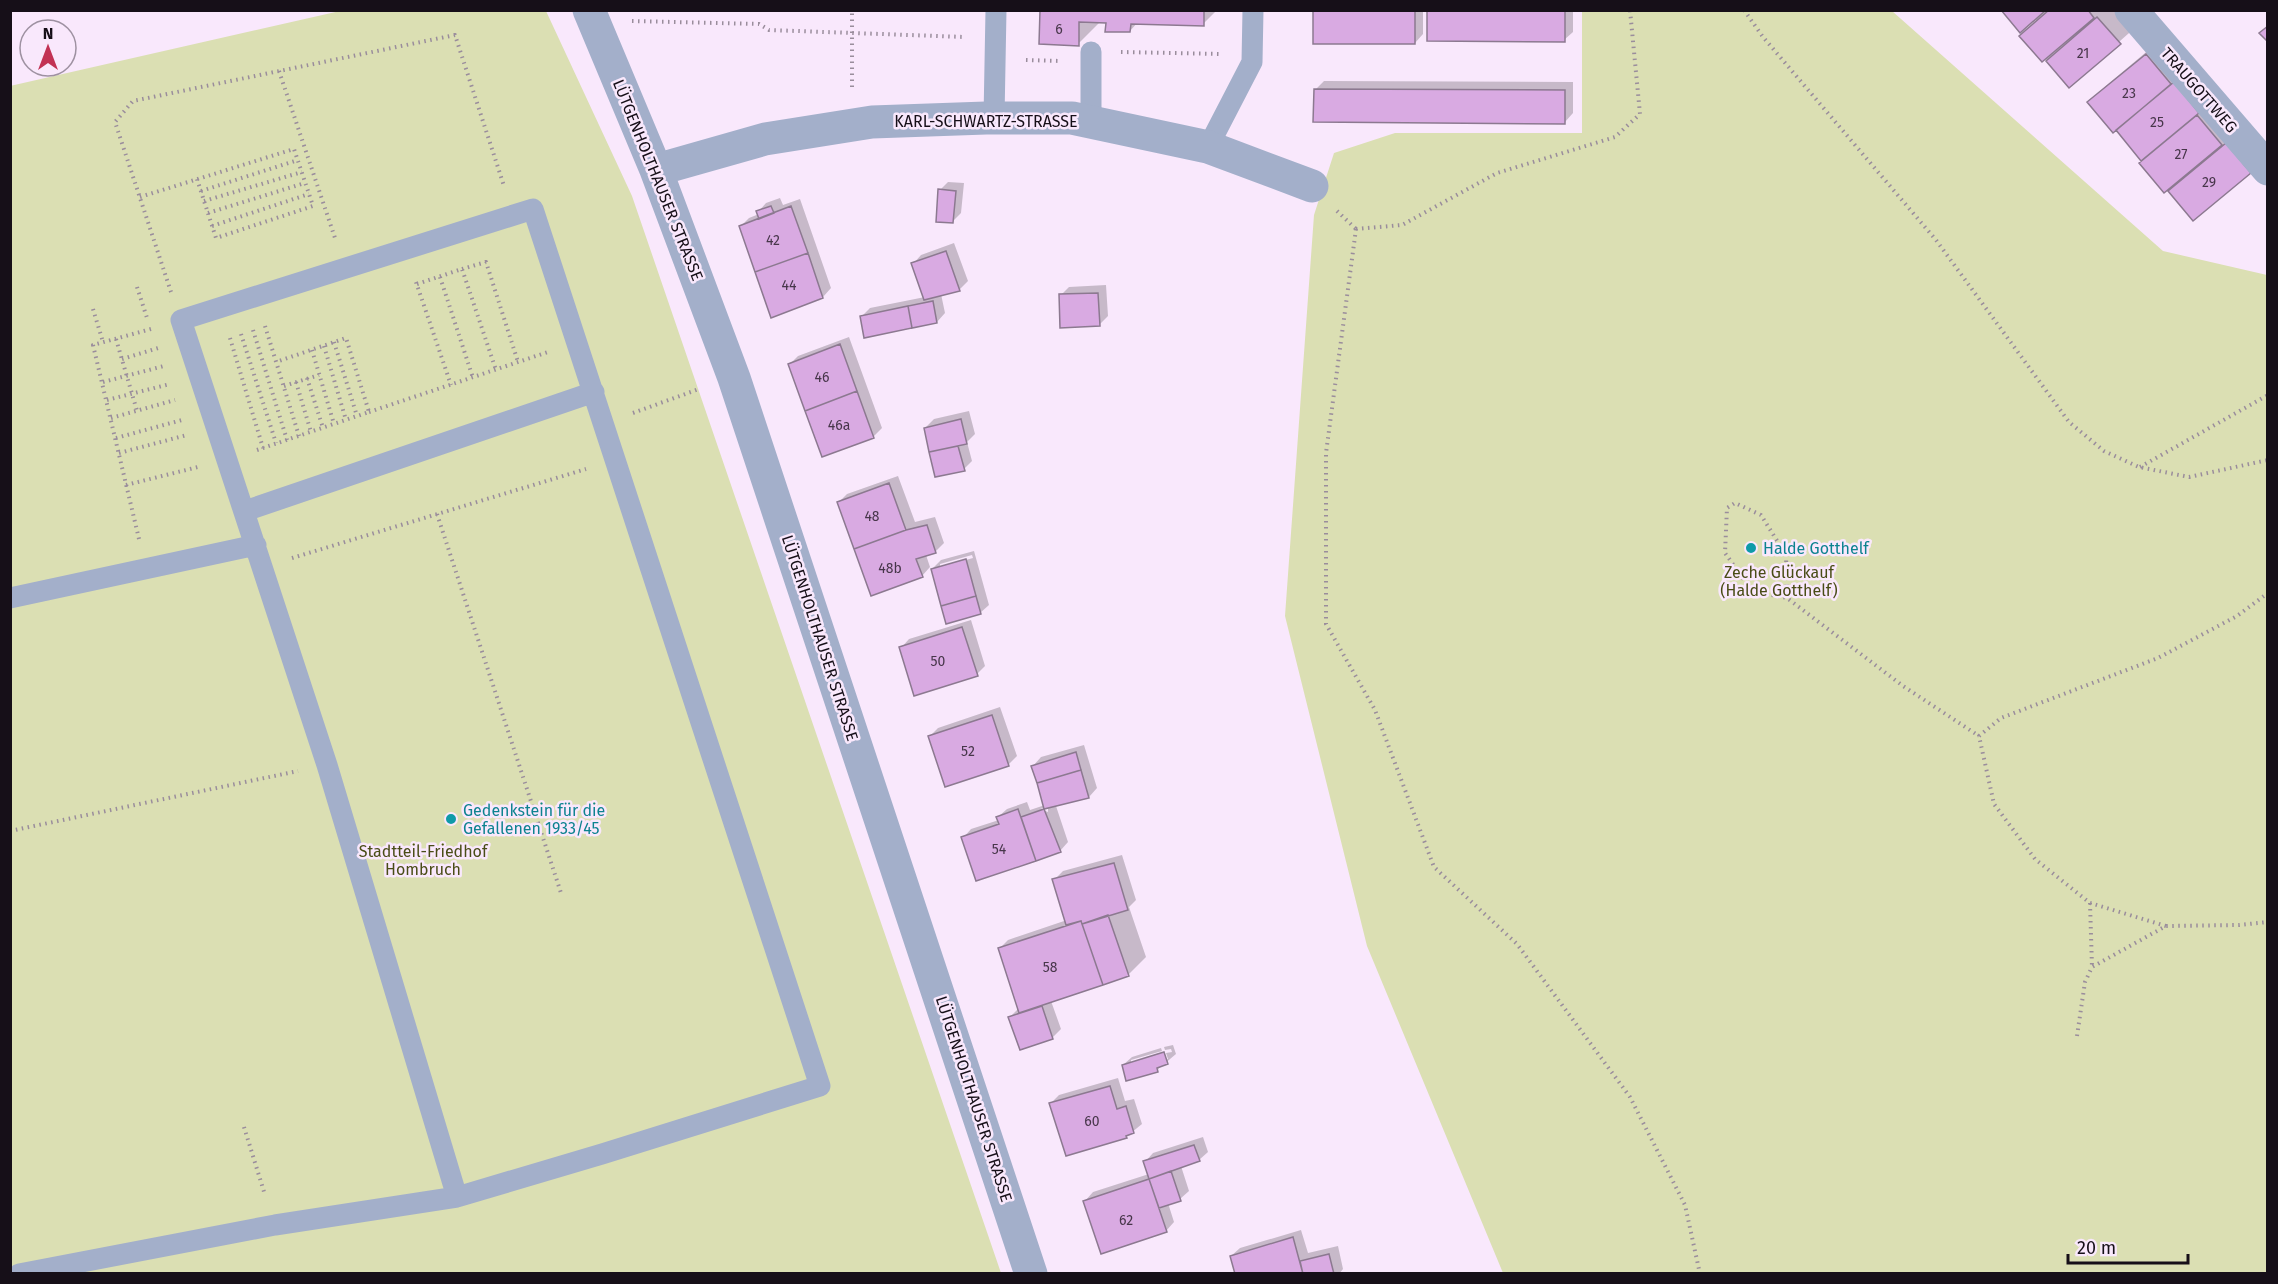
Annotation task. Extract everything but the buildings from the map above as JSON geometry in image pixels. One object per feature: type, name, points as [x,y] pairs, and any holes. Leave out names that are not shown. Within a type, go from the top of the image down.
[{"type":"street","name":"LÜTGENHOLTHAUSER STRASSE","points":[[589,10],[656,170],[734,378],[1031,1274]]},
{"type":"street","name":"TRAUGOTTWEG","points":[[2131,10],[2268,169]]},
{"type":"street","name":"KARL-SCHWARTZ-STRASSE","points":[[656,170],[765,139],[872,122],[994,117],[1072,118],[1208,147],[1312,186]]},
{"type":"lane","points":[[994,117],[996,10]]},
{"type":"lane","points":[[1208,147],[1252,62],[1253,10]]},
{"type":"lane","points":[[1091,57],[1091,122]]},
{"type":"lane","points":[[20,1274],[275,1225],[457,1197],[820,1086],[533,209],[181,320],[327,765],[457,1197]]},
{"type":"lane","points":[[245,511],[594,392]]},
{"type":"lane","points":[[10,598],[256,545]]},
{"type":"lane","points":[[10,1261],[14,1274]]},
{"type":"path","points":[[852,10],[852,88]]},
{"type":"path","points":[[1630,10],[1640,114],[1615,138],[1497,173],[1402,225],[1356,229],[1326,453],[1326,624],[1375,710],[1434,867],[1517,944],[1630,1098],[1685,1205],[1700,1274]]},
{"type":"path","points":[[1744,10],[1763,37],[1936,240],[2070,422],[2104,451],[2139,467],[2189,477],[2268,460]]},
{"type":"path","points":[[628,21],[759,24],[769,30],[995,38]]},
{"type":"path","points":[[145,569],[93,345],[181,320],[115,122],[133,101],[455,35],[514,215]]},
{"type":"path","points":[[995,60],[1252,55]]},
{"type":"path","points":[[279,71],[346,268]]},
{"type":"path","points":[[140,197],[197,179],[294,149],[313,206],[216,238],[197,179]]},
{"type":"path","points":[[201,191],[298,160]]},
{"type":"path","points":[[204,201],[302,172]]},
{"type":"path","points":[[208,213],[305,183]]},
{"type":"path","points":[[212,226],[309,194]]},
{"type":"path","points":[[405,250],[451,385]]},
{"type":"path","points":[[417,284],[486,262],[518,362]]},
{"type":"path","points":[[462,269],[496,370]]},
{"type":"path","points":[[440,276],[473,378]]},
{"type":"path","points":[[137,287],[151,329]]},
{"type":"path","points":[[93,309],[103,342]]},
{"type":"path","points":[[263,447],[230,337],[265,326],[299,436]]},
{"type":"path","points":[[253,330],[287,440]]},
{"type":"path","points":[[240,334],[276,443]]},
{"type":"path","points":[[276,362],[346,338],[369,412]]},
{"type":"path","points":[[116,339],[137,411]]},
{"type":"path","points":[[334,342],[357,416]]},
{"type":"path","points":[[126,485],[227,459],[287,440],[577,342]]},
{"type":"path","points":[[324,346],[346,420]]},
{"type":"path","points":[[312,350],[334,424]]},
{"type":"path","points":[[284,386],[319,375]]},
{"type":"path","points":[[103,382],[127,376],[205,393]]},
{"type":"path","points":[[307,378],[323,428]]},
{"type":"path","points":[[296,382],[311,432]]},
{"type":"path","points":[[604,423],[706,387]]},
{"type":"path","points":[[107,400],[132,394],[205,393]]},
{"type":"path","points":[[111,418],[205,393]]},
{"type":"path","points":[[116,438],[205,393]]},
{"type":"path","points":[[119,453],[205,393]]},
{"type":"path","points":[[2139,467],[2268,395]]},
{"type":"path","points":[[262,567],[616,460]]},
{"type":"path","points":[[1787,598],[1786,555],[1761,515],[1736,503],[1727,508],[1725,553],[1752,591],[1787,598],[1903,686],[1979,736],[1994,804],[2035,859],[2090,903],[2166,926],[2239,925],[2268,922]]},
{"type":"path","points":[[437,514],[562,896]]},
{"type":"path","points":[[1979,736],[2001,718],[2158,658],[2237,616],[2268,593]]},
{"type":"path","points":[[10,831],[327,765]]},
{"type":"path","points":[[2077,1036],[2085,982],[2091,967],[2090,903]]},
{"type":"path","points":[[2091,967],[2166,926]]},
{"type":"path","points":[[244,1127],[275,1225]]},
{"type":"green space","name":"Stadtteil-Friedhof Hombruch","points":[[340,11],[546,11],[632,196],[1001,1273],[11,1273],[10,86],[45,78],[78,78],[78,71]]},
{"type":"green space","name":"Zeche Glückauf (Halde Gotthelf)","points":[[1582,11],[1892,11],[2163,251],[2267,275],[2267,1273],[1503,1273],[1367,946],[1285,616],[1314,215],[1334,153],[1395,133],[1582,133]]},
{"type":"place","name":"Halde Gotthelf","points":[[1751,548]]},
{"type":"place","name":"Gedenkstein für die Gefallenen 1933/45","points":[[451,819]]}]
